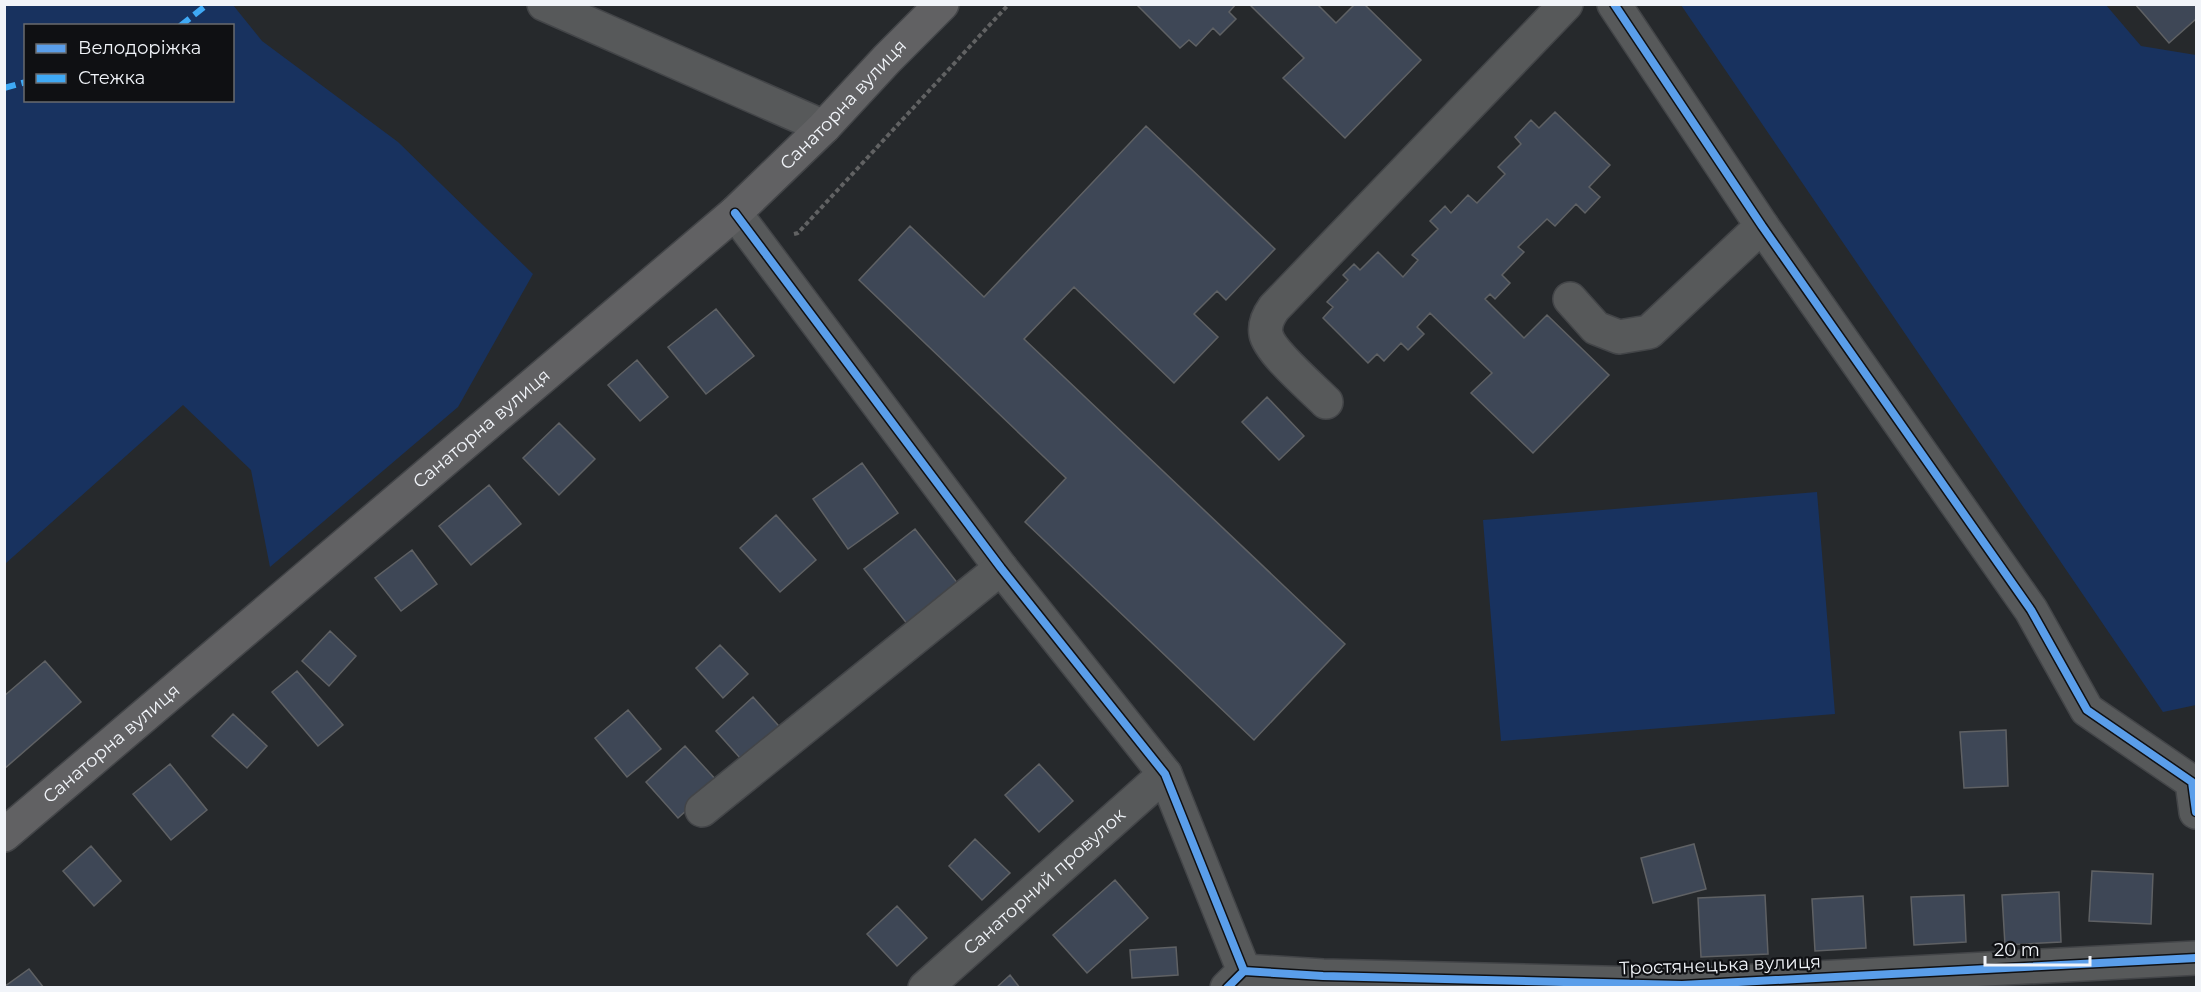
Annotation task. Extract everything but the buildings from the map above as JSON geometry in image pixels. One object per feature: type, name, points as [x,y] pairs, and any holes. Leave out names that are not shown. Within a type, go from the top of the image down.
[{"type":"main road","name":"Санаторна вулиця","points":[[4,835],[735,213],[824,127],[942,4]]},
{"type":"street","points":[[1326,402],[1271,346],[1266,333],[1268,318],[1274,308],[1566,4]]},
{"type":"street","points":[[1614,4],[1762,226],[2031,610],[2087,710],[2192,782],[2196,812]]},
{"type":"street","points":[[564,8],[824,127]]},
{"type":"street","points":[[735,213],[1001,568],[1165,774],[1235,979]]},
{"type":"street","points":[[1570,299],[1596,328],[1619,337],[1649,332],[1762,226]]},
{"type":"street","points":[[702,810],[1001,568]]},
{"type":"street","name":"Санаторний провулок","points":[[925,987],[1165,774]]},
{"type":"street","name":"Тростянецька вулиця","points":[[1235,979],[1323,976],[1682,985],[2196,958]]},
{"type":"path","points":[[754,239],[798,233],[1009,4]]},
{"type":"shaded area","points":[[5,4],[233,5],[262,41],[398,142],[533,274],[458,407],[270,567],[251,470],[183,405],[5,564]]},
{"type":"shaded area","points":[[1681,5],[2106,5],[2141,46],[2196,55],[2196,705],[2163,712]]},
{"type":"shaded area","points":[[1817,492],[1835,714],[1501,741],[1483,520]]},
{"type":"marked path","points":[[183,24],[208,4]]},
{"type":"marked path","points":[[4,88],[24,83]]},
{"type":"cycle path","points":[[1614,4],[1762,226],[2031,610],[2087,710],[2192,782],[2196,812]]},
{"type":"cycle path","points":[[735,213],[1001,568],[1165,774],[1244,971],[1227,988]]},
{"type":"cycle path","points":[[1244,971],[1323,976],[1682,985],[2196,958]]}]
